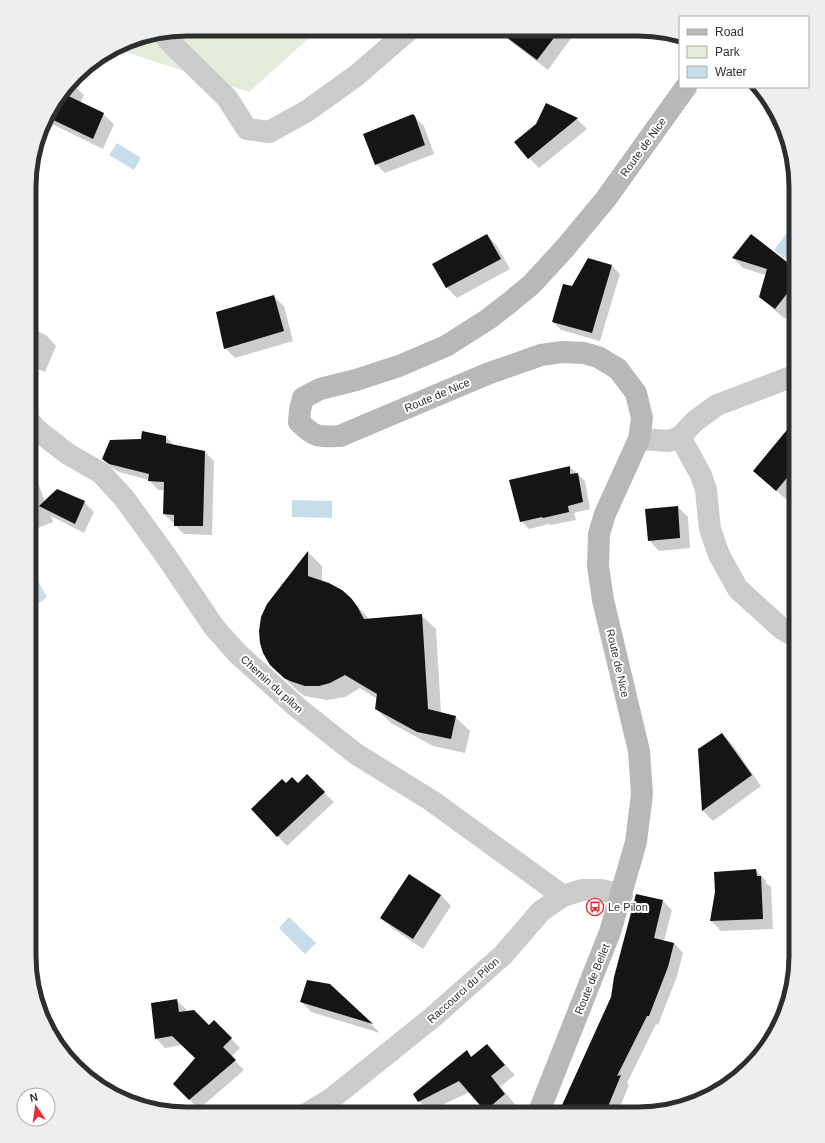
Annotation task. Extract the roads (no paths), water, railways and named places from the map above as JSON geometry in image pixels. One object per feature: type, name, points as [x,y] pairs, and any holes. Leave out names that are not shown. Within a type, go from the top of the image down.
[{"type":"main road","name":"Route de Nice","points":[[636,842],[642,794],[639,751],[603,600],[598,566],[599,534],[605,514],[639,439],[642,418],[636,393],[618,369],[598,357],[584,353],[562,352],[541,355],[487,374],[340,436],[318,437],[307,430],[299,422],[303,398],[320,388],[356,380],[392,368],[446,346],[487,320],[532,285],[566,248],[605,200],[685,88]]},
{"type":"main road","name":"Route de Bellet","points":[[541,1107],[608,938],[622,895],[636,842]]},
{"type":"street","points":[[166,37],[227,98],[247,129],[268,132],[306,111],[356,75],[402,36]]},
{"type":"street","points":[[639,439],[669,441],[680,437],[695,421],[717,405],[789,378]]},
{"type":"street","name":"Chemin du pilon","points":[[36,429],[68,454],[101,473],[124,498],[166,556],[214,627],[237,653],[298,708],[356,754],[432,801],[563,896]]},
{"type":"street","points":[[680,437],[701,475],[706,490],[710,529],[718,555],[738,590],[789,634]]},
{"type":"street","name":"Raccourci du Pilon","points":[[317,1107],[331,1098],[434,1017],[503,955],[541,911],[563,896],[582,890],[601,890],[622,895]]},
{"type":"water","points":[[117,143],[141,158],[134,170],[109,155]]},
{"type":"water","points":[[789,230],[789,257],[787,260],[774,250]]},
{"type":"water","points":[[292,500],[332,501],[332,518],[292,517]]},
{"type":"water","points":[[36,578],[47,597],[39,603],[36,602]]},
{"type":"water","points":[[289,917],[316,943],[305,954],[279,928]]},
{"type":"place","name":"Le Pilon","points":[[595,907]]}]
